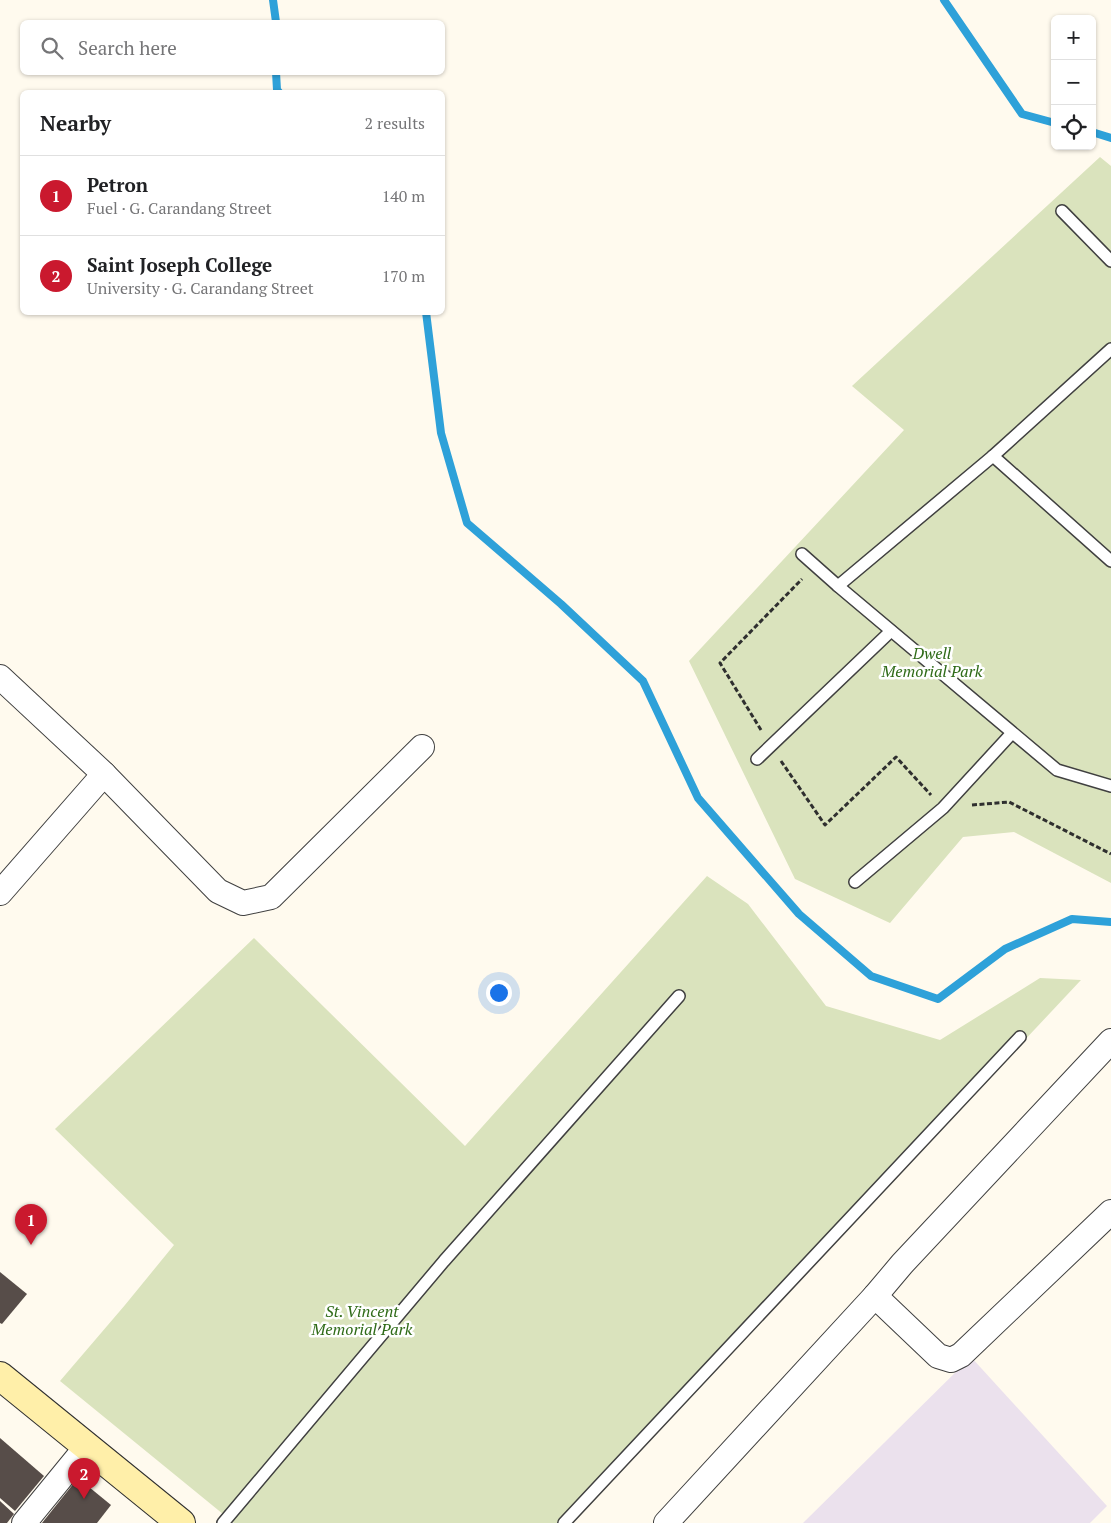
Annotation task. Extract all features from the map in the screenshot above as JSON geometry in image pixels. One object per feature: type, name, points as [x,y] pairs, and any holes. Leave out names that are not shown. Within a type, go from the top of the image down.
[{"type":"main road","points":[[0,1376],[181,1523]]},
{"type":"street","points":[[0,678],[104,774],[218,891],[243,902],[271,897],[422,747]]},
{"type":"street","points":[[0,893],[104,774]]},
{"type":"street","points":[[666,1523],[875,1296],[902,1264],[1111,1041]]},
{"type":"street","points":[[875,1296],[938,1356],[951,1360],[961,1355],[1111,1212]]},
{"type":"street","points":[[24,1523],[87,1446]]},
{"type":"lane","points":[[1062,212],[1111,261]]},
{"type":"lane","points":[[838,586],[993,456],[1111,349]]},
{"type":"lane","points":[[993,456],[1111,561]]},
{"type":"lane","points":[[802,554],[1058,770],[1111,786]]},
{"type":"lane","points":[[757,759],[891,631]]},
{"type":"lane","points":[[855,882],[943,808],[1012,733]]},
{"type":"lane","points":[[224,1523],[444,1261],[679,996]]},
{"type":"lane","points":[[564,1523],[1020,1037]]},
{"type":"path","points":[[814,566],[720,663],[770,746],[825,826],[896,757],[943,808],[1009,802],[1111,854]]},
{"type":"shaded area","points":[[971,1357],[1107,1506],[1090,1523],[803,1523]]},
{"type":"green space","name":"Dwell Memorial Park","points":[[1100,157],[1111,166],[1111,883],[1014,832],[963,837],[890,923],[795,879],[689,661],[904,430],[852,386]]},
{"type":"green space","name":"St. Vincent Memorial Park","points":[[707,876],[748,904],[826,1006],[940,1040],[1040,978],[1081,980],[572,1523],[234,1523],[60,1381],[174,1245],[55,1129],[254,938],[465,1146]]},
{"type":"building","points":[[0,1272],[27,1294],[2,1324],[0,1323]]},
{"type":"building","points":[[0,1438],[44,1476],[15,1511],[0,1498]]},
{"type":"building","points":[[78,1478],[111,1505],[97,1523],[42,1523]]},
{"type":"building","points":[[0,1501],[14,1514],[7,1523],[0,1523]]},
{"type":"waterway","points":[[273,0],[276,20]]},
{"type":"waterway","points":[[944,0],[1022,114],[1051,122]]},
{"type":"waterway","points":[[276,75],[277,90]]},
{"type":"waterway","points":[[1096,133],[1111,138]]},
{"type":"waterway","points":[[426,315],[441,433],[467,523],[561,604],[643,681],[698,798],[799,914],[871,976],[938,999],[1005,949],[1072,919],[1111,922]]},
{"type":"place","name":"Petron","points":[[31,1245]]},
{"type":"place","name":"Saint Joseph College","points":[[84,1499]]}]
